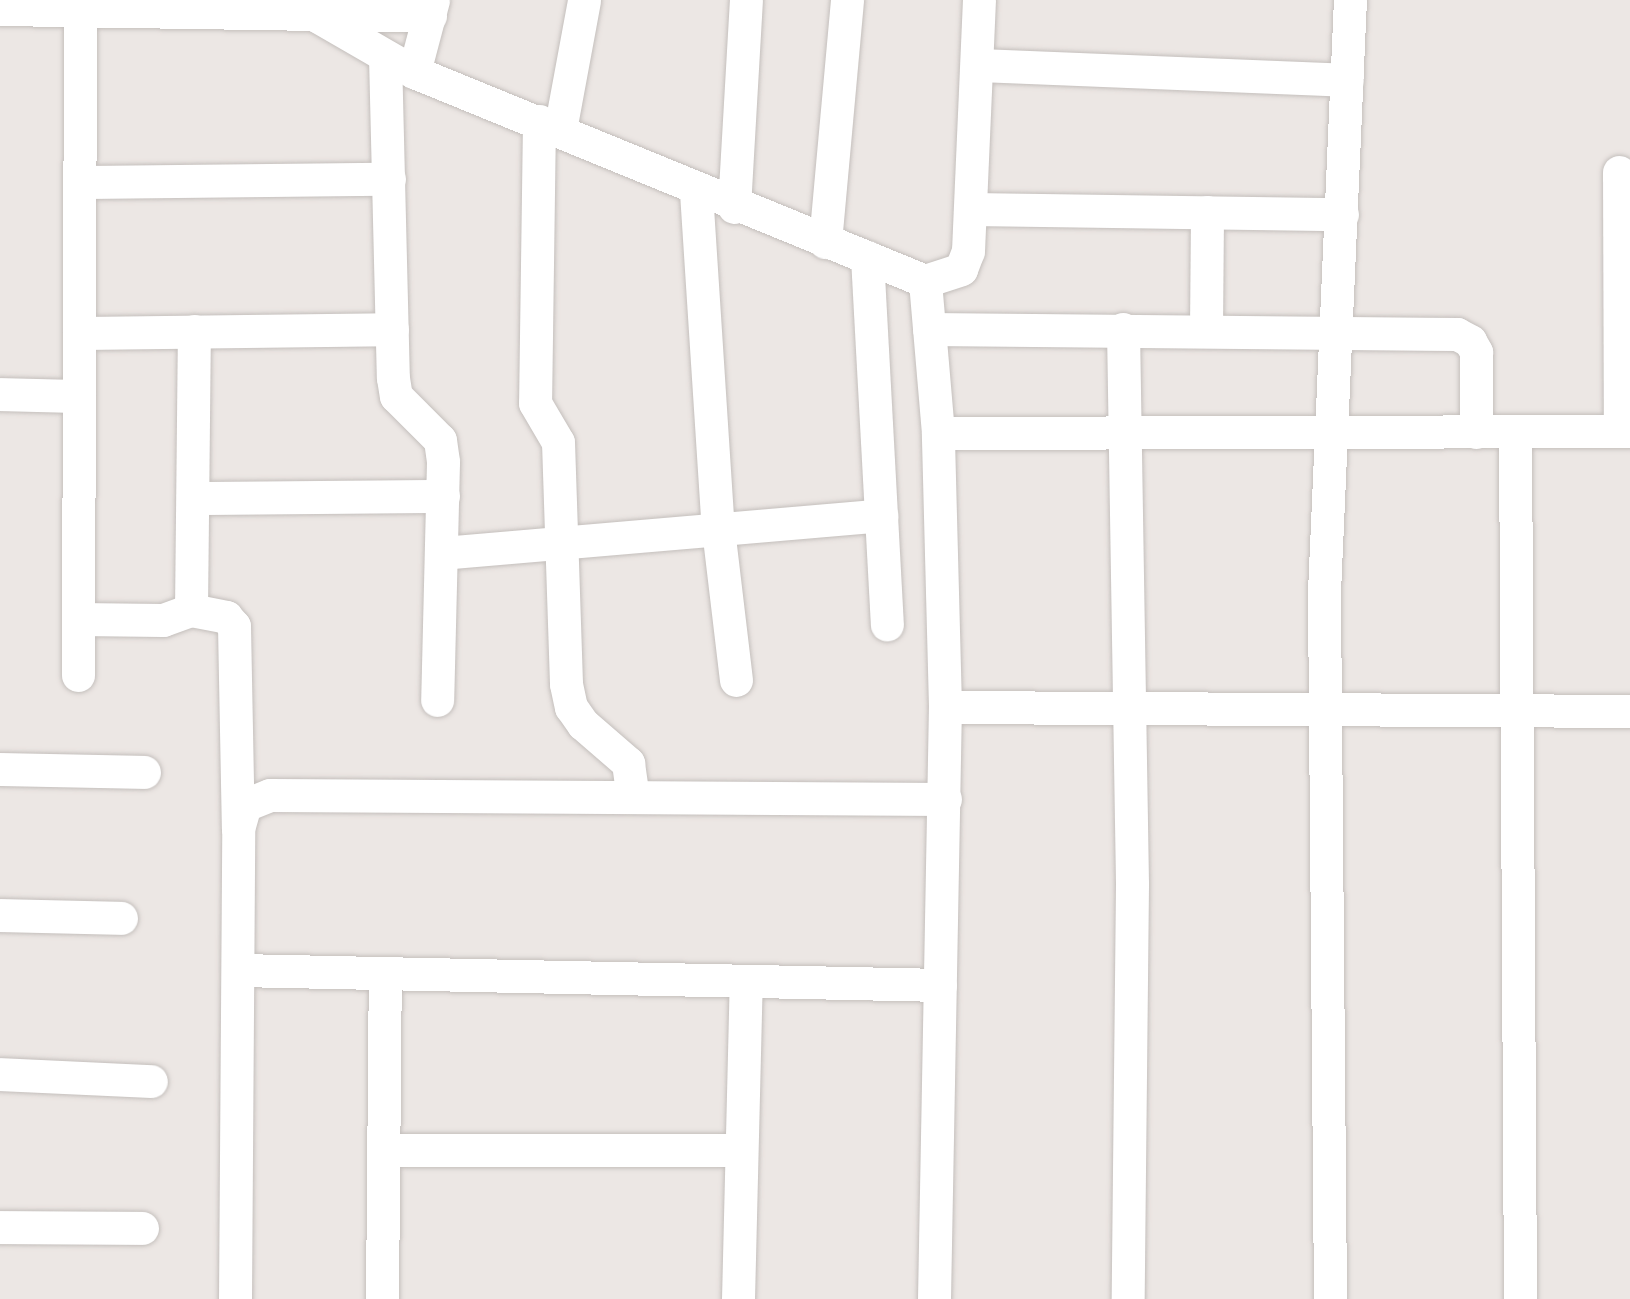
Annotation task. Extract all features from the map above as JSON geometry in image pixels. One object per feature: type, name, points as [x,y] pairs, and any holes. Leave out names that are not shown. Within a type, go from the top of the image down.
[{"type":"street","points":[[584,0],[549,125],[534,403],[558,442],[571,707],[628,763],[633,797]]},
{"type":"street","points":[[734,207],[746,0]]},
{"type":"street","points":[[825,242],[847,0]]},
{"type":"street","points":[[317,8],[385,56],[414,72],[549,125],[696,192],[926,281],[961,268],[970,209],[980,0]]},
{"type":"street","points":[[1330,1299],[1323,706],[1329,435],[1338,331],[1350,0]]},
{"type":"street","points":[[16,6],[80,10],[162,5],[432,8],[414,72]]},
{"type":"street","points":[[78,675],[80,10]]},
{"type":"street","points":[[385,56],[392,329],[396,396],[440,440],[443,496],[437,700]]},
{"type":"street","points":[[977,65],[1347,80]]},
{"type":"street","points":[[938,433],[1329,435],[1625,431],[1619,172]]},
{"type":"street","points":[[80,182],[389,178]]},
{"type":"street","points":[[696,192],[718,530],[736,680]]},
{"type":"street","points":[[970,209],[1342,214]]},
{"type":"street","points":[[1206,330],[1207,212]]},
{"type":"street","points":[[867,257],[887,624]]},
{"type":"street","points":[[926,281],[938,433],[945,707],[934,1299]]},
{"type":"street","points":[[79,333],[392,329]]},
{"type":"street","points":[[929,329],[1338,331],[1457,334],[1470,341],[1476,352],[1476,432]]},
{"type":"street","points":[[1123,329],[1128,433],[1131,708],[1128,1299]]},
{"type":"street","points":[[191,610],[194,331]]},
{"type":"street","points":[[0,394],[79,396]]},
{"type":"street","points":[[1515,432],[1520,1299]]},
{"type":"street","points":[[193,498],[443,496]]},
{"type":"street","points":[[442,553],[881,515]]},
{"type":"street","points":[[78,619],[163,620],[191,610],[218,614],[234,626],[238,829],[235,1299]]},
{"type":"street","points":[[945,707],[1323,706],[1630,711]]},
{"type":"street","points":[[0,769],[144,772]]},
{"type":"street","points":[[238,829],[246,805],[270,795],[945,799]]},
{"type":"street","points":[[0,915],[121,918]]},
{"type":"street","points":[[238,970],[940,985]]},
{"type":"street","points":[[382,1299],[385,973]]},
{"type":"street","points":[[738,1299],[746,981]]},
{"type":"street","points":[[0,1074],[151,1081]]},
{"type":"street","points":[[383,1150],[740,1150]]},
{"type":"street","points":[[0,1227],[142,1228]]}]
